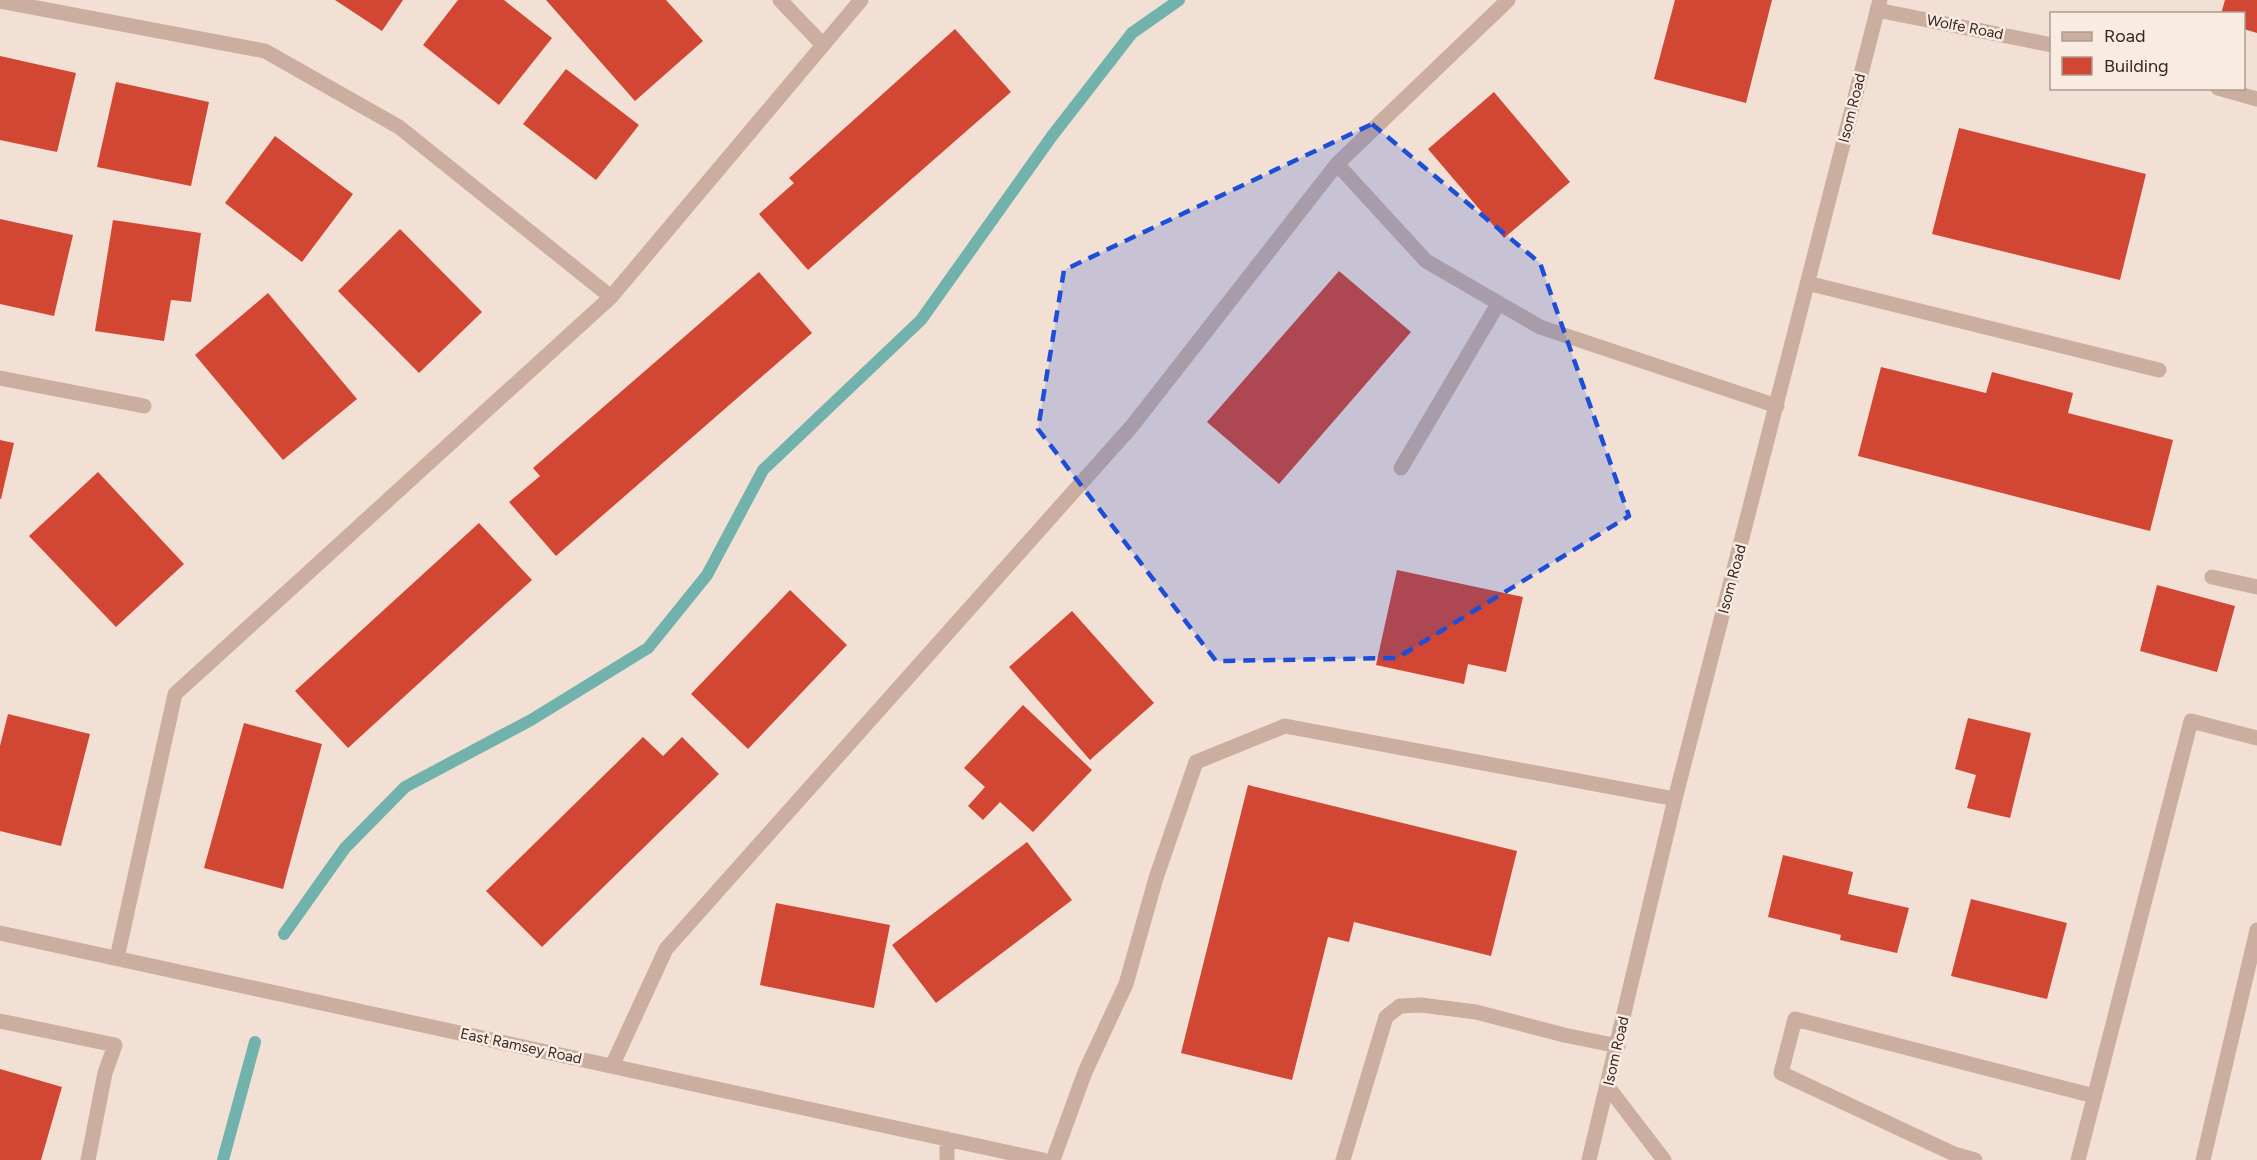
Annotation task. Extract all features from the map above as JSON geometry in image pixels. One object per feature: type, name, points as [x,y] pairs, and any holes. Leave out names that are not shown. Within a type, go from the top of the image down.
[{"type":"street","points":[[780,0],[823,45]]},
{"type":"street","points":[[117,958],[175,694],[610,297],[861,0]]},
{"type":"street","points":[[612,1066],[666,949],[1132,426],[1337,164],[1508,0]]},
{"type":"street","points":[[0,1],[265,51],[399,127],[610,297]]},
{"type":"street","name":"Wolfe Road","points":[[1879,5],[2050,45]]},
{"type":"street","name":"Isom Road","points":[[1589,1160],[1675,799],[1879,5]]},
{"type":"street","points":[[2225,90],[2257,99]]},
{"type":"street","points":[[1337,164],[1426,261],[1498,304],[1540,327],[1777,406]]},
{"type":"street","points":[[1807,283],[2159,370]]},
{"type":"street","points":[[1401,468],[1498,304]]},
{"type":"street","points":[[0,378],[144,406]]},
{"type":"street","points":[[2212,577],[2257,587]]},
{"type":"street","points":[[2078,1160],[2191,721],[2257,738]]},
{"type":"street","points":[[1053,1160],[1085,1072],[1126,984],[1156,878],[1196,762],[1285,726],[1675,799]]},
{"type":"street","points":[[2203,1160],[2257,930]]},
{"type":"street","name":"East Ramsey Road","points":[[0,933],[1042,1160]]},
{"type":"street","points":[[1343,1160],[1386,1017],[1400,1006],[1421,1005],[1476,1012],[1617,1046]]},
{"type":"street","points":[[1975,1160],[1954,1154],[1780,1074],[1795,1019],[2094,1096]]},
{"type":"street","points":[[0,1021],[115,1045],[105,1073],[88,1160]]},
{"type":"street","points":[[1608,1087],[1664,1160]]},
{"type":"street","points":[[947,1140],[947,1160]]},
{"type":"highlighted area","points":[[1372,124],[1540,263],[1629,516],[1397,658],[1216,661],[1038,429],[1064,270]]},
{"type":"building","points":[[335,0],[403,0],[382,31]]},
{"type":"building","points":[[458,0],[504,0],[552,38],[499,105],[423,45]]},
{"type":"building","points":[[546,0],[666,0],[703,41],[635,101]]},
{"type":"building","points":[[1675,0],[1772,0],[1746,103],[1654,79]]},
{"type":"building","points":[[2225,0],[2257,0],[2257,33],[2245,29],[2245,12],[2222,12]]},
{"type":"building","points":[[955,29],[1011,92],[808,270],[759,214],[794,183],[789,178]]},
{"type":"building","points":[[0,56],[76,73],[57,152],[0,140]]},
{"type":"building","points":[[566,69],[639,125],[596,180],[523,124]]},
{"type":"building","points":[[116,82],[209,102],[191,186],[97,167]]},
{"type":"building","points":[[1494,92],[1570,182],[1504,238],[1428,149]]},
{"type":"building","points":[[1959,128],[2146,174],[2120,280],[1932,234]]},
{"type":"building","points":[[275,136],[353,194],[302,262],[225,203]]},
{"type":"building","points":[[0,219],[73,235],[54,316],[0,304]]},
{"type":"building","points":[[113,220],[201,233],[191,302],[171,300],[164,341],[95,331]]},
{"type":"building","points":[[400,229],[482,312],[419,373],[338,291]]},
{"type":"building","points":[[1339,271],[1411,332],[1279,484],[1207,422]]},
{"type":"building","points":[[759,272],[812,333],[556,556],[509,502],[540,476],[533,468]]},
{"type":"building","points":[[268,293],[357,399],[283,460],[195,355]]},
{"type":"building","points":[[1881,367],[1986,393],[1992,372],[2073,393],[2068,413],[2173,440],[2150,531],[1858,456]]},
{"type":"building","points":[[0,440],[14,443],[1,499],[0,499]]},
{"type":"building","points":[[98,472],[184,564],[116,627],[29,536]]},
{"type":"building","points":[[479,523],[532,580],[348,748],[295,691]]},
{"type":"building","points":[[1397,570],[1523,597],[1506,672],[1468,664],[1464,684],[1376,665]]},
{"type":"building","points":[[2157,585],[2235,606],[2217,672],[2140,651]]},
{"type":"building","points":[[790,590],[847,645],[748,749],[691,694]]},
{"type":"building","points":[[1072,611],[1154,703],[1090,760],[1009,667]]},
{"type":"building","points":[[1023,705],[1092,770],[1033,832],[1000,802],[983,820],[968,806],[985,787],[964,768]]},
{"type":"building","points":[[8,714],[90,734],[61,846],[0,831],[0,746]]},
{"type":"building","points":[[1968,718],[2031,733],[2010,818],[1967,808],[1976,775],[1955,769]]},
{"type":"building","points":[[244,723],[322,744],[283,889],[204,868]]},
{"type":"building","points":[[643,737],[663,756],[682,737],[719,774],[542,947],[486,891]]},
{"type":"building","points":[[1248,785],[1517,851],[1491,956],[1354,922],[1349,942],[1328,937],[1292,1080],[1181,1053]]},
{"type":"building","points":[[1027,842],[1072,900],[936,1003],[892,945]]},
{"type":"building","points":[[1783,855],[1853,872],[1848,894],[1909,908],[1897,953],[1840,940],[1841,935],[1768,917]]},
{"type":"building","points":[[1971,899],[2067,923],[2047,999],[1951,976]]},
{"type":"building","points":[[776,903],[890,925],[874,1008],[760,985]]},
{"type":"building","points":[[0,1069],[62,1087],[41,1160],[0,1160]]},
{"type":"waterway","points":[[284,934],[345,848],[405,787],[531,720],[648,648],[707,575],[763,470],[921,320],[1052,136],[1132,33],[1179,0]]},
{"type":"waterway","points":[[223,1160],[255,1042]]}]
